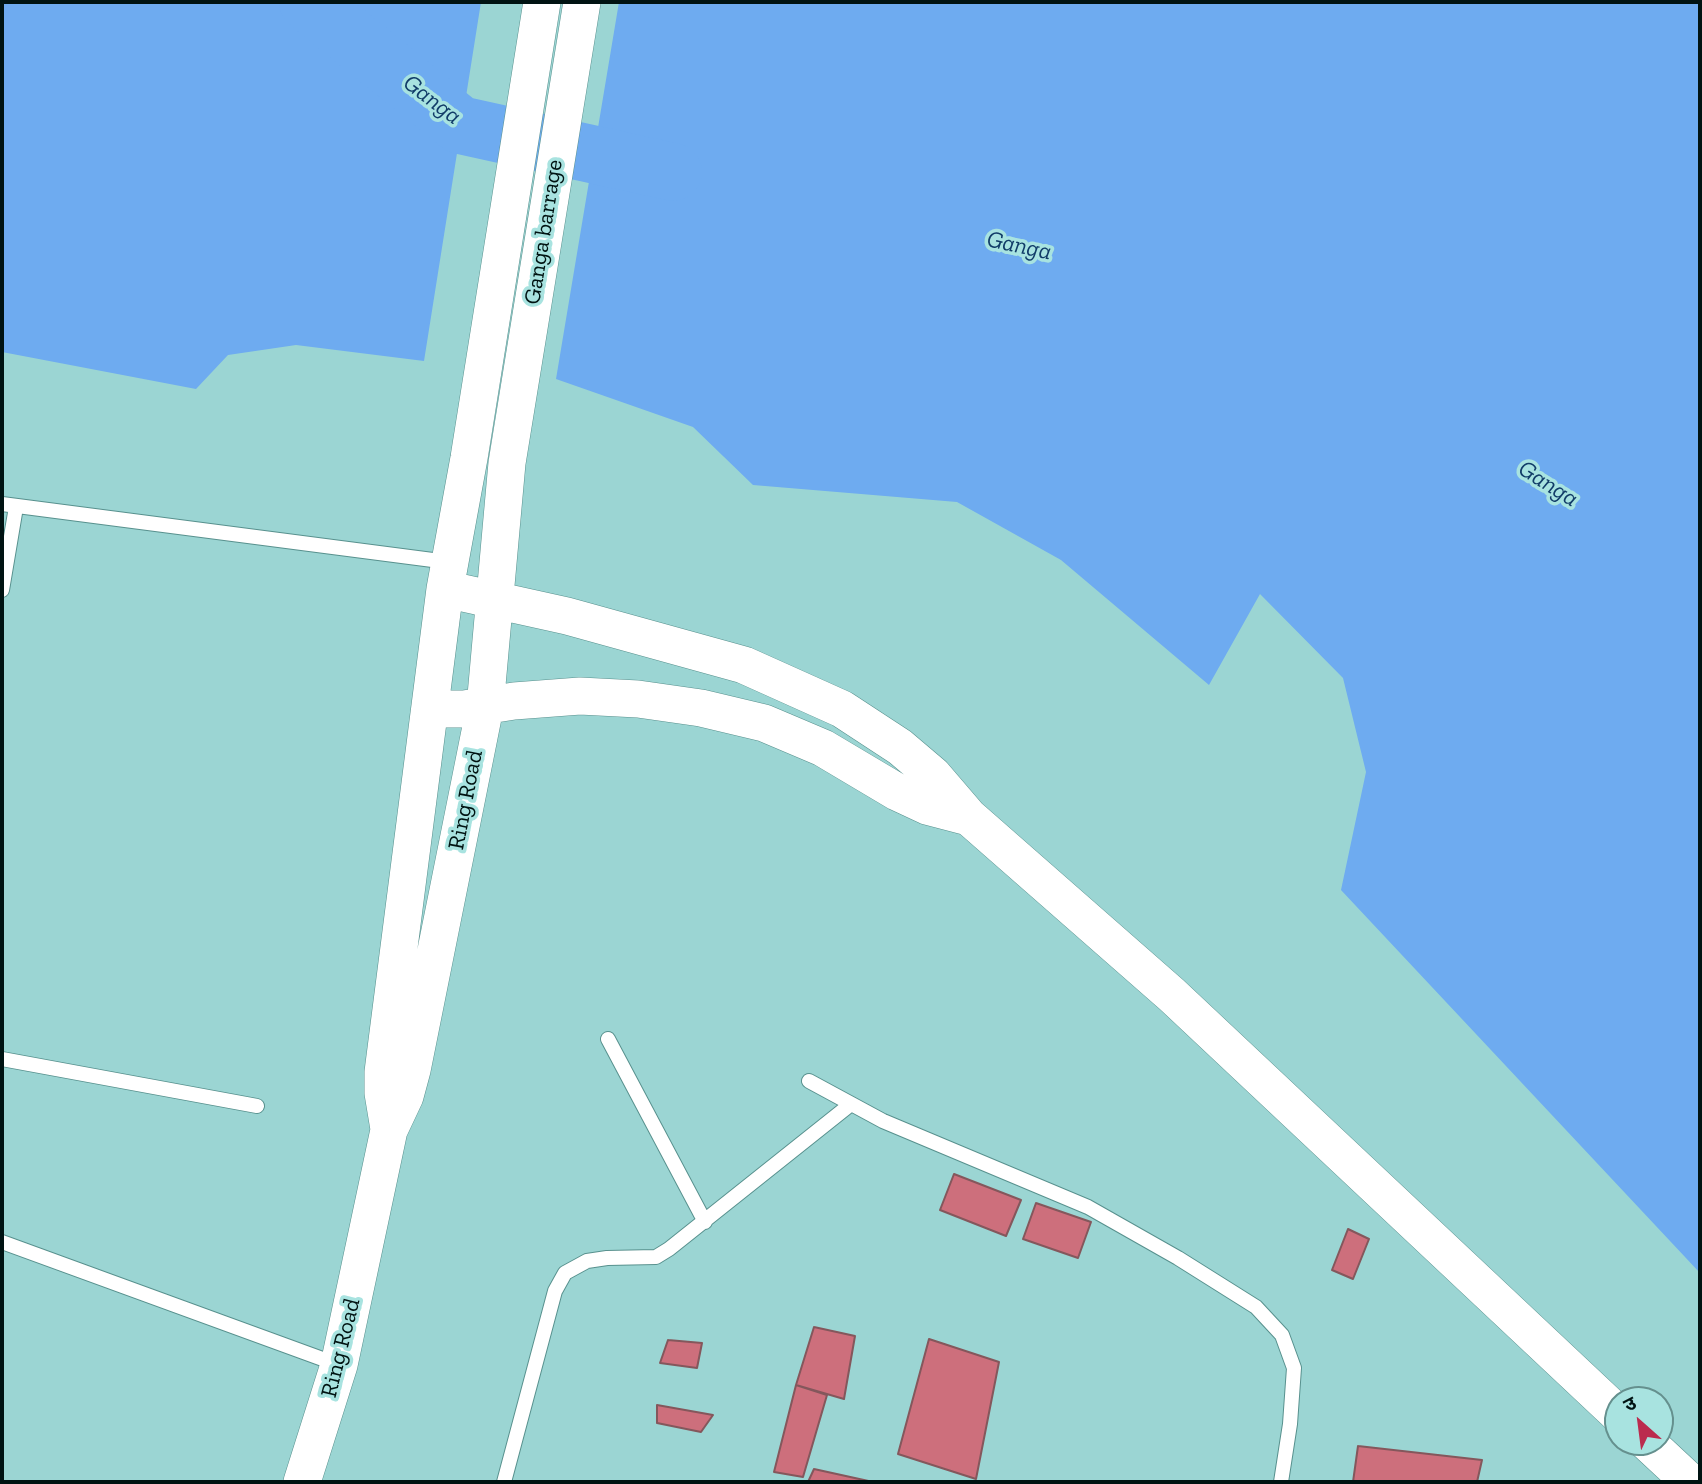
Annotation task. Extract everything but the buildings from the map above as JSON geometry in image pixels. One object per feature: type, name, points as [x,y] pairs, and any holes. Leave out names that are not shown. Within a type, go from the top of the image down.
[{"type":"main road","name":"Ganga barrage","points":[[469,458],[542,2]]},
{"type":"main road","name":"Ganga barrage","points":[[507,463],[582,2]]},
{"type":"main road","name":"Ring Road","points":[[389,1130],[383,1093],[383,1072],[446,576],[469,458]]},
{"type":"main road","name":"Ring Road","points":[[302,1482],[339,1365],[389,1130],[405,1096],[412,1070],[485,707],[507,463]]},
{"type":"main road","points":[[446,576],[495,599],[744,665],[842,709],[908,754],[933,775],[969,817],[1172,995],[1604,1401]]},
{"type":"main road","points":[[430,709],[485,707],[514,701],[580,696],[638,699],[701,708],[764,723],[823,748],[897,792],[927,806],[969,817]]},
{"type":"main road","points":[[1662,1456],[1690,1482]]},
{"type":"lane","points":[[2,590],[9,505],[446,576]]},
{"type":"lane","points":[[608,1039],[705,1222]]},
{"type":"lane","points":[[2,1059],[257,1106]]},
{"type":"lane","points":[[809,1081],[883,1121],[1088,1208],[1178,1258],[1256,1307],[1282,1335],[1294,1368],[1290,1424],[1281,1482]]},
{"type":"lane","points":[[504,1482],[555,1291],[565,1273],[587,1261],[656,1257],[705,1222],[851,1104]]},
{"type":"lane","points":[[2,1242],[339,1365]]},
{"type":"water","points":[[2,2],[481,2],[424,361],[296,345],[228,355],[196,389],[2,352]]},
{"type":"water","points":[[619,2],[1700,2],[1700,1273],[1341,890],[1366,772],[1343,678],[1260,594],[1209,685],[1061,560],[957,502],[753,485],[693,427],[556,379]]},
{"type":"waterway","name":"Ganga","points":[[308,2],[460,125],[673,172]]}]
